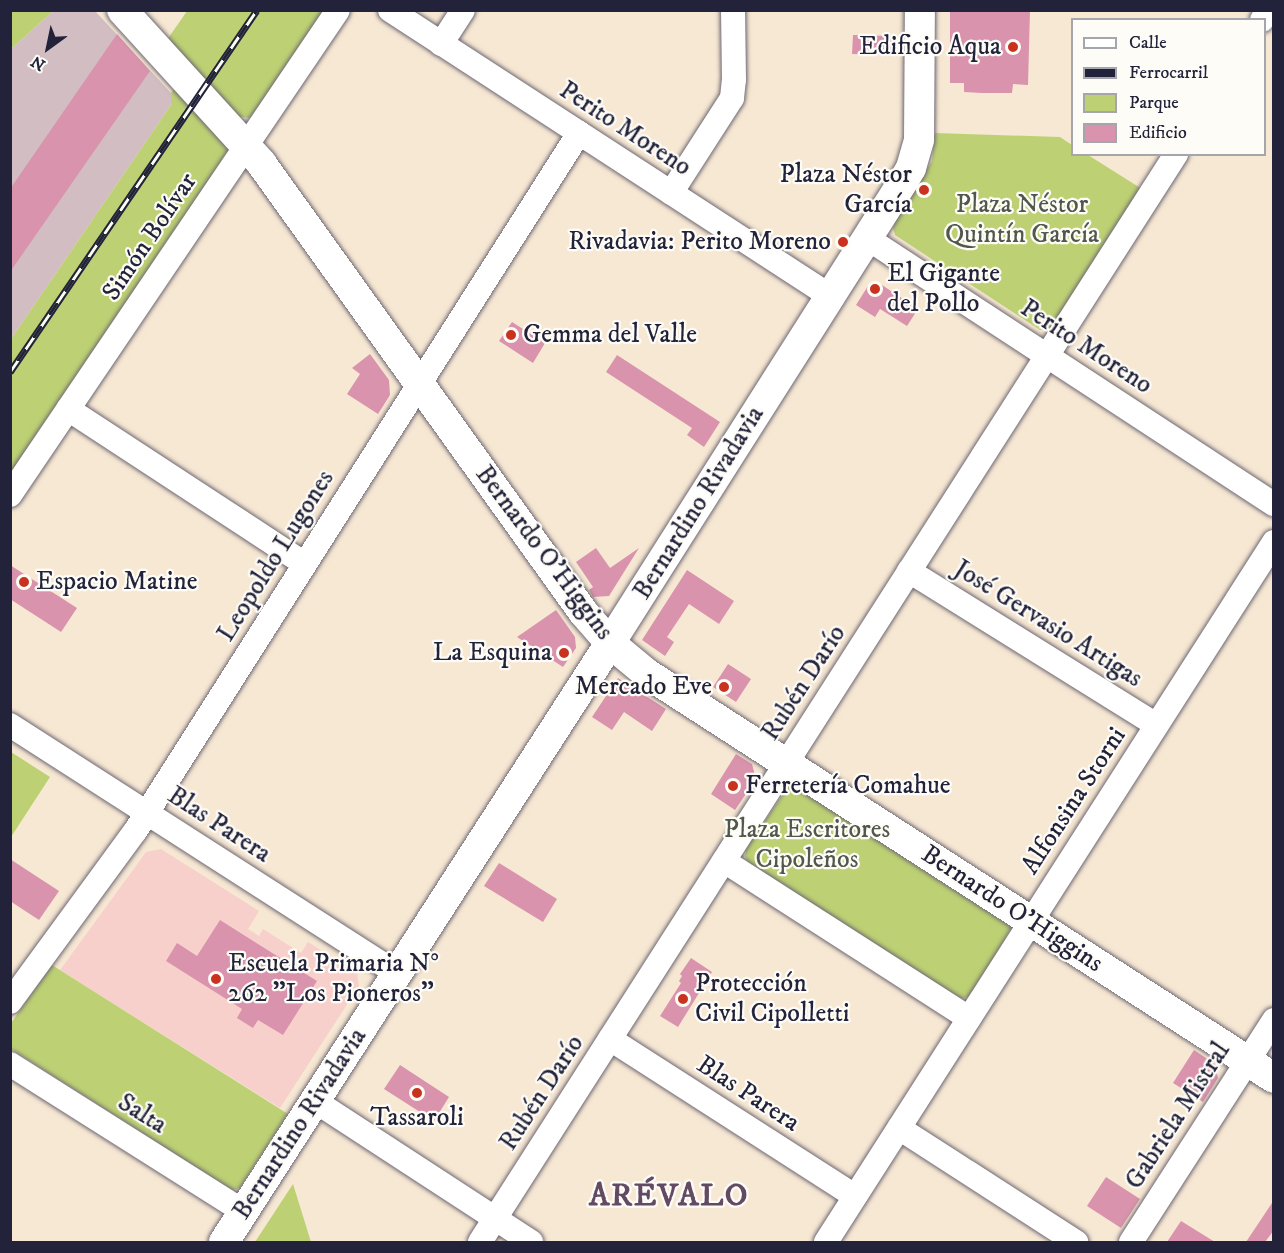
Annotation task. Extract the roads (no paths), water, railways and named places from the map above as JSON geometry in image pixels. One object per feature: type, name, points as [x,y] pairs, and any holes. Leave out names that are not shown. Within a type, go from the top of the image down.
[{"type":"main road","name":"Bernardo O'Higgins","points":[[122,10],[246,145],[588,618],[610,643],[646,673],[1274,1078]]},
{"type":"main road","name":"Bernardino Rivadavia","points":[[224,1242],[610,643],[904,180],[916,154],[920,127],[920,10]]},
{"type":"street","name":"Simón Bolívar","points":[[10,495],[338,10]]},
{"type":"street","name":"Perito Moreno","points":[[390,10],[830,296]]},
{"type":"street","points":[[441,44],[463,10]]},
{"type":"street","points":[[671,193],[732,98],[733,10]]},
{"type":"street","name":"Leopoldo Lugones","points":[[10,1002],[147,813],[579,133]]},
{"type":"street","name":"Rubén Darío","points":[[480,1242],[1175,156]]},
{"type":"street","name":"Perito Moreno","points":[[867,238],[1274,504]]},
{"type":"street","points":[[68,409],[305,564]]},
{"type":"street","name":"Alfonsina Storni","points":[[826,1242],[1274,542]]},
{"type":"street","name":"José Gervasio Artigas","points":[[909,571],[1156,725]]},
{"type":"street","name":"Blas Parera","points":[[10,725],[397,973]]},
{"type":"street","points":[[724,861],[969,1018]]},
{"type":"street","name":"Gabriela Mistral","points":[[1131,1242],[1274,1020]]},
{"type":"street","name":"Blas Parera","points":[[610,1039],[855,1196]]},
{"type":"street","name":"Salta","points":[[10,1064],[244,1212]]},
{"type":"street","points":[[315,1101],[531,1242]]},
{"type":"street","points":[[899,1128],[1076,1242]]},
{"type":"railway","points":[[10,372],[257,10]]},
{"type":"place","name":"Edificio Aqua","points":[[1013,47]]},
{"type":"place","name":"Plaza Néstor García","points":[[924,190]]},
{"type":"place","name":"Rivadavia: Perito Moreno","points":[[843,242]]},
{"type":"place","name":"El Gigante del Pollo","points":[[875,289]]},
{"type":"place","name":"Gemma del Valle","points":[[511,335]]},
{"type":"place","name":"Espacio Matine","points":[[24,582]]},
{"type":"place","name":"La Esquina","points":[[564,653]]},
{"type":"place","name":"Mercado Eve","points":[[724,687]]},
{"type":"place","name":"Ferretería Comahue","points":[[733,786]]},
{"type":"place","name":"Escuela Primaria N° 262 \"Los Pioneros\"","points":[[216,979]]},
{"type":"place","name":"Protección Civil Cipolletti","points":[[683,999]]},
{"type":"place","name":"Tassaroli","points":[[417,1093]]},
{"type":"district","name":"ARÉVALO","points":[[669,1196]]},
{"type":"park label","name":"Plaza Néstor Quintín García","points":[[1022,220]]},
{"type":"park label","name":"Plaza Escritores Cipoleños","points":[[807,845]]}]
